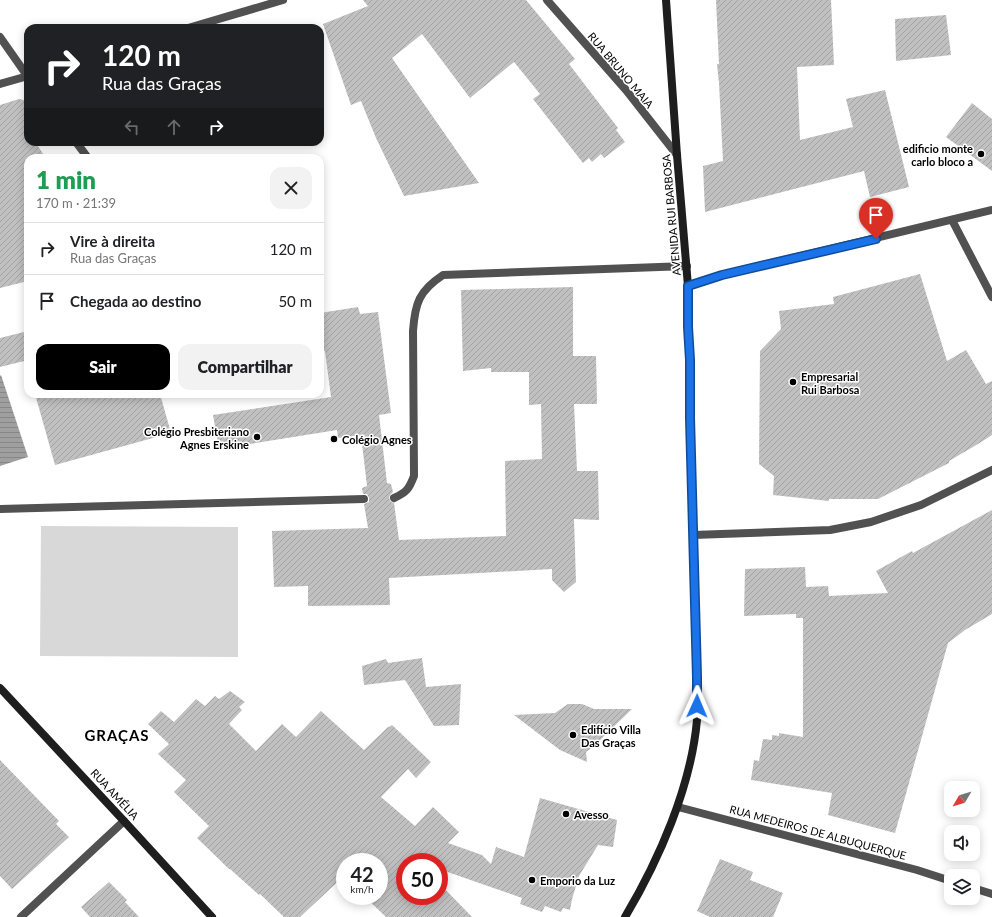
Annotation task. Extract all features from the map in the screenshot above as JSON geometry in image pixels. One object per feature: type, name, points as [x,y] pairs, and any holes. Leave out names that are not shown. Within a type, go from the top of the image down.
[{"type":"main road","name":"AVENIDA RUI BARBOSA","points":[[625,917],[653,863],[678,807],[691,757],[697,720],[688,286],[666,0]]},
{"type":"main road","name":"RUA AMÉLIA","points":[[0,688],[212,917]]},
{"type":"street","points":[[202,24],[283,0]]},
{"type":"street","name":"RUA BRUNO MAIA","points":[[547,0],[626,90],[677,155]]},
{"type":"street","points":[[0,37],[24,70]]},
{"type":"street","points":[[0,84],[24,77]]},
{"type":"street","points":[[688,286],[722,275],[992,210]]},
{"type":"street","points":[[952,220],[992,297]]},
{"type":"street","points":[[394,498],[406,492],[414,476],[413,331],[415,310],[421,295],[431,283],[443,275],[687,266]]},
{"type":"street","points":[[693,535],[830,530],[871,522],[921,505],[992,470]]},
{"type":"street","points":[[0,509],[364,499]]},
{"type":"street","name":"RUA MEDEIROS DE ALBUQUERQUE","points":[[678,807],[917,870],[944,879]]},
{"type":"street","points":[[21,917],[124,821]]},
{"type":"street","points":[[980,890],[992,894]]},
{"type":"shaded area","points":[[1,375],[28,457],[0,466],[0,376]]},
{"type":"shaded area","points":[[41,526],[238,527],[238,657],[40,656]]},
{"type":"building","points":[[363,0],[526,0],[575,59],[569,64],[618,128],[616,130],[625,142],[604,158],[601,154],[592,162],[589,158],[583,163],[533,99],[540,94],[514,62],[470,98],[422,34],[392,58],[479,183],[404,196],[376,138],[361,101],[351,105],[323,24],[368,6]]},
{"type":"building","points":[[716,0],[831,0],[834,65],[797,67],[800,140],[853,127],[846,99],[885,90],[909,187],[870,197],[864,171],[705,212],[703,166],[723,161],[717,64],[719,64]]},
{"type":"building","points":[[946,15],[951,55],[896,61],[895,19]]},
{"type":"building","points":[[19,99],[24,100],[24,146],[38,146],[43,154],[24,154],[24,282],[0,288],[0,105]]},
{"type":"building","name":"edificio monte carlo bloco a","points":[[972,103],[992,119],[992,171],[946,137]]},
{"type":"building","points":[[920,274],[947,361],[966,350],[986,384],[992,381],[992,435],[949,461],[949,463],[878,499],[829,499],[829,501],[773,495],[774,476],[759,464],[760,351],[781,329],[779,311],[834,304],[833,297]]},
{"type":"building","name":"Colégio Presbiteriano Agnes Erskine","points":[[573,287],[573,356],[596,356],[597,404],[574,404],[577,471],[598,471],[599,520],[574,519],[576,582],[564,592],[552,580],[552,569],[389,578],[390,605],[308,606],[308,586],[274,587],[272,531],[368,528],[364,504],[369,502],[369,498],[367,494],[363,494],[362,488],[367,486],[361,435],[338,438],[337,430],[219,449],[213,415],[331,397],[324,351],[324,312],[358,307],[360,314],[378,312],[391,413],[379,415],[387,483],[391,484],[393,492],[389,498],[391,502],[394,503],[399,540],[506,536],[505,461],[542,459],[541,404],[529,405],[529,372],[491,372],[491,368],[463,371],[461,290]]},
{"type":"building","points":[[24,332],[24,361],[0,367],[0,338]]},
{"type":"building","points":[[36,398],[161,398],[171,433],[55,465]]},
{"type":"building","points":[[992,510],[992,614],[965,630],[948,643],[895,833],[828,815],[832,793],[751,780],[754,760],[759,761],[763,739],[772,740],[772,735],[779,736],[779,733],[803,737],[803,618],[796,618],[796,614],[744,616],[745,569],[805,567],[806,587],[828,586],[829,596],[888,593],[876,571],[912,551],[913,553]]},
{"type":"building","points":[[422,658],[426,687],[461,684],[459,725],[434,726],[405,680],[364,685],[362,666],[386,659],[388,663]]},
{"type":"building","points":[[230,691],[245,702],[239,707],[242,710],[229,724],[256,751],[282,724],[296,737],[321,711],[364,750],[392,725],[431,762],[416,778],[408,769],[381,797],[415,826],[433,807],[459,832],[448,843],[482,855],[491,864],[496,847],[524,857],[540,798],[617,820],[613,847],[598,845],[579,876],[570,910],[563,908],[561,912],[545,906],[542,912],[520,904],[522,898],[448,872],[448,853],[396,853],[396,905],[448,905],[448,892],[472,917],[386,917],[373,905],[388,905],[388,853],[336,853],[336,883],[300,917],[284,917],[260,894],[259,895],[229,869],[197,838],[209,826],[174,792],[186,780],[158,754],[169,744],[148,724],[161,711],[174,722],[196,699],[205,706],[215,696],[219,699]]},
{"type":"building","name":"Edifício Villa Das Graças","points":[[568,704],[582,704],[594,709],[632,709],[586,752],[587,762],[560,750],[514,715],[555,713]]},
{"type":"building","points":[[0,760],[59,821],[56,824],[69,837],[12,889],[0,876]]},
{"type":"building","points":[[720,859],[753,872],[750,880],[783,893],[773,917],[710,917],[697,911]]},
{"type":"building","points":[[109,882],[127,900],[125,902],[139,917],[90,917],[81,907]]},
{"type":"place","name":"edificio monte carlo bloco a","points":[[981,154]]},
{"type":"place","name":"Empresarial Rui Barbosa","points":[[793,382]]},
{"type":"place","name":"Colégio Presbiteriano Agnes Erskine","points":[[257,437]]},
{"type":"place","name":"Colégio Agnes","points":[[334,439]]},
{"type":"place","name":"Edifício Villa Das Graças","points":[[573,735]]},
{"type":"place","name":"Avesso","points":[[566,814]]},
{"type":"place","name":"Emporio da Luz","points":[[532,880]]},
{"type":"district","name":"GRAÇAS","points":[[117,735]]},
{"type":"route","points":[[697,706],[688,286],[722,275],[876,239]]}]
